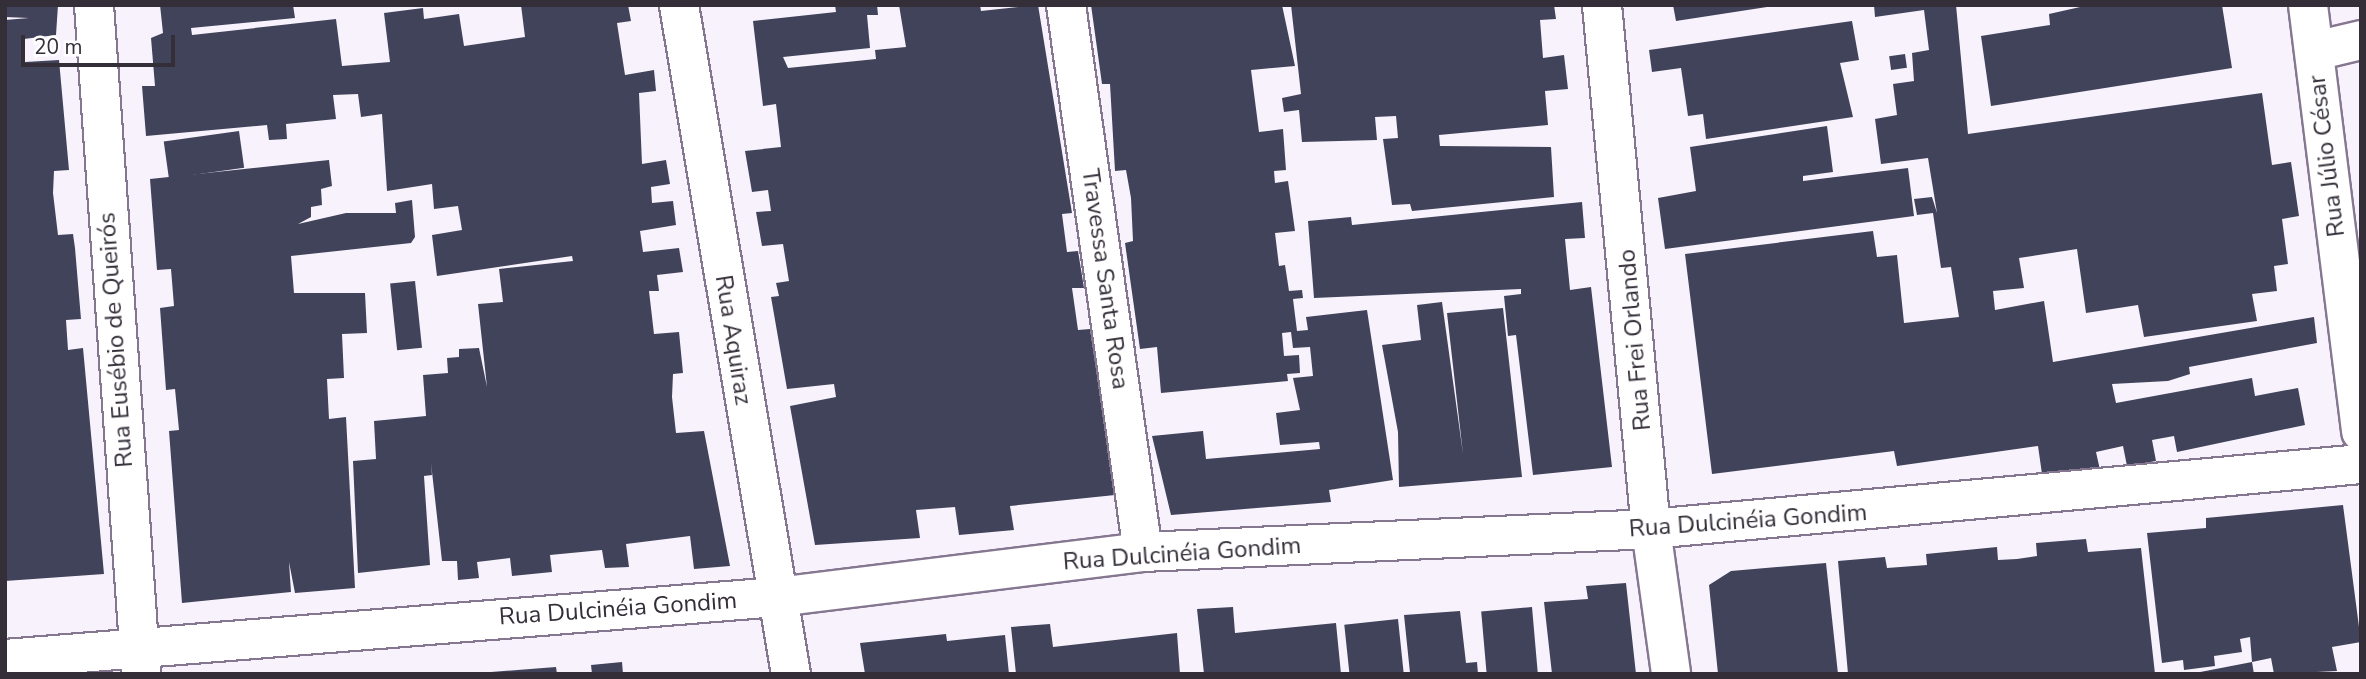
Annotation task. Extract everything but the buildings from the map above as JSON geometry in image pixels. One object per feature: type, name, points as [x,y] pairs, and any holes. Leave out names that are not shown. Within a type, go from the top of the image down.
[{"type":"street","name":"Rua Eusébio de Queirós","points":[[94,5],[140,659]]},
{"type":"street","name":"Rua Aquiraz","points":[[680,5],[791,674]]},
{"type":"street","name":"Travessa Santa Rosa","points":[[1066,5],[1143,552]]},
{"type":"street","name":"Rua Frei Orlando","points":[[1602,5],[1651,529],[1671,674]]},
{"type":"street","name":"Rua Júlio César","points":[[2308,5],[2361,432]]},
{"type":"street","points":[[2315,51],[2361,40]]},
{"type":"street","name":"Rua Dulcinéia Gondim","points":[[5,659],[140,659],[777,597],[1143,552],[1651,529],[2361,464]]}]
